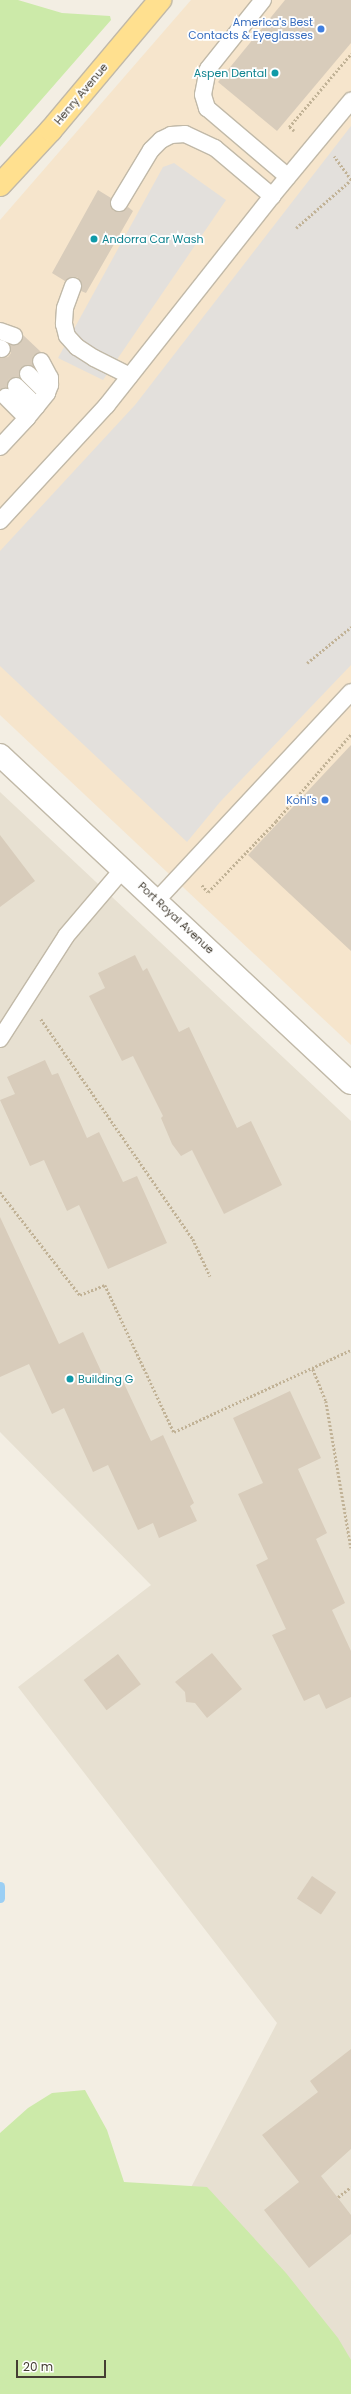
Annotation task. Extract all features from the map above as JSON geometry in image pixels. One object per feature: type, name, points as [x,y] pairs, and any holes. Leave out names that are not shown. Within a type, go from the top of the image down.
[{"type":"main road","name":"Henry Avenue","points":[[0,184],[51,130],[160,0]]},
{"type":"street","name":"Port Royal Avenue","points":[[0,755],[157,900],[351,1083]]},
{"type":"lane","points":[[263,0],[208,69],[202,95],[207,108],[288,177]]},
{"type":"lane","points":[[0,521],[84,432],[272,196],[351,100]]},
{"type":"lane","points":[[119,203],[151,150],[161,140],[171,135],[185,134],[215,148],[272,196]]},
{"type":"lane","points":[[73,286],[65,308],[64,324],[67,336],[78,347],[94,358],[130,376]]},
{"type":"lane","points":[[0,447],[48,393],[50,378],[40,361]]},
{"type":"lane","points":[[28,374],[48,393]]},
{"type":"lane","points":[[11,392],[32,412]]},
{"type":"lane","points":[[157,900],[351,692]]},
{"type":"lane","points":[[0,1038],[66,936],[123,869]]},
{"type":"path","points":[[301,137],[289,127],[351,54]]},
{"type":"path","points":[[296,228],[351,180],[330,152]]},
{"type":"path","points":[[307,663],[351,627]]},
{"type":"path","points":[[186,870],[208,892],[276,820],[351,734]]},
{"type":"path","points":[[37,1013],[193,1239],[210,1276]]},
{"type":"path","points":[[0,1192],[80,1295],[105,1285],[174,1432],[351,1350]]},
{"type":"path","points":[[313,1368],[326,1401],[351,1548]]},
{"type":"path","points":[[338,2197],[351,2187]]},
{"type":"shaded area","points":[[191,0],[351,0],[351,1045],[0,715],[0,220]]},
{"type":"shaded area","points":[[351,126],[351,665],[220,802],[187,842],[0,666],[0,551],[135,405]]},
{"type":"shaded area","points":[[174,163],[226,200],[103,380],[58,358],[163,167]]},
{"type":"shaded area","points":[[0,792],[351,1121],[351,2394],[83,2394],[277,2023],[18,1687],[151,1585],[0,1432]]},
{"type":"green space","points":[[0,0],[18,0],[62,13],[110,16],[111,20],[0,147]]},
{"type":"green space","points":[[85,2090],[107,2130],[124,2182],[207,2187],[286,2273],[338,2338],[351,2360],[351,2394],[0,2394],[0,2133],[28,2108],[52,2093]]},
{"type":"building","name":"Aspen Dental","points":[[285,0],[351,0],[351,43],[277,131],[218,82]]},
{"type":"building","name":"Andorra Car Wash","points":[[98,190],[111,198],[111,207],[114,211],[123,211],[128,207],[133,211],[86,293],[81,291],[82,284],[77,277],[71,277],[65,281],[52,273]]},
{"type":"building","points":[[23,335],[41,352],[33,356],[33,366],[22,367],[19,377],[9,379],[7,388],[0,390],[0,358],[8,357],[11,353],[10,345],[20,343]]},
{"type":"building","name":"Kohl's","points":[[351,745],[351,951],[248,855]]},
{"type":"building","points":[[0,835],[35,881],[0,907]]},
{"type":"building","points":[[135,955],[143,971],[147,968],[179,1032],[189,1027],[237,1128],[251,1121],[282,1185],[224,1214],[192,1150],[181,1156],[172,1144],[161,1118],[163,1116],[133,1056],[122,1061],[89,996],[105,988],[98,973]]},
{"type":"building","points":[[45,1060],[52,1075],[58,1073],[87,1138],[99,1132],[123,1182],[137,1176],[167,1243],[108,1269],[79,1205],[67,1211],[44,1160],[30,1166],[0,1100],[15,1094],[7,1077]]},
{"type":"building","name":"Building G","points":[[0,1217],[59,1344],[83,1332],[106,1382],[120,1375],[151,1441],[163,1435],[194,1503],[190,1506],[197,1521],[159,1538],[153,1523],[138,1530],[108,1465],[93,1472],[64,1408],[52,1414],[29,1364],[0,1377]]},
{"type":"building","points":[[290,1391],[321,1458],[298,1469],[327,1533],[316,1539],[345,1603],[332,1610],[351,1651],[351,1697],[326,1709],[319,1694],[304,1701],[272,1635],[286,1629],[256,1565],[268,1559],[238,1494],[263,1483],[233,1418]]},
{"type":"building","points":[[212,1653],[242,1689],[207,1718],[195,1703],[186,1702],[185,1692],[175,1682]]},
{"type":"building","points":[[118,1654],[141,1684],[107,1710],[84,1680]]},
{"type":"building","points":[[312,1876],[336,1892],[321,1915],[297,1898]]},
{"type":"building","points":[[351,2049],[351,2149],[321,2176],[351,2215],[351,2234],[309,2268],[264,2210],[299,2182],[262,2135],[318,2092],[310,2081]]},
{"type":"waterway","points":[[0,1886],[0,1898]]},
{"type":"place","name":"America's Best Contacts & Eyeglasses","points":[[321,29]]},
{"type":"place","name":"Aspen Dental","points":[[275,73]]},
{"type":"place","name":"Andorra Car Wash","points":[[94,239]]},
{"type":"place","name":"Kohl's","points":[[325,800]]},
{"type":"place","name":"Building G","points":[[70,1379]]}]
